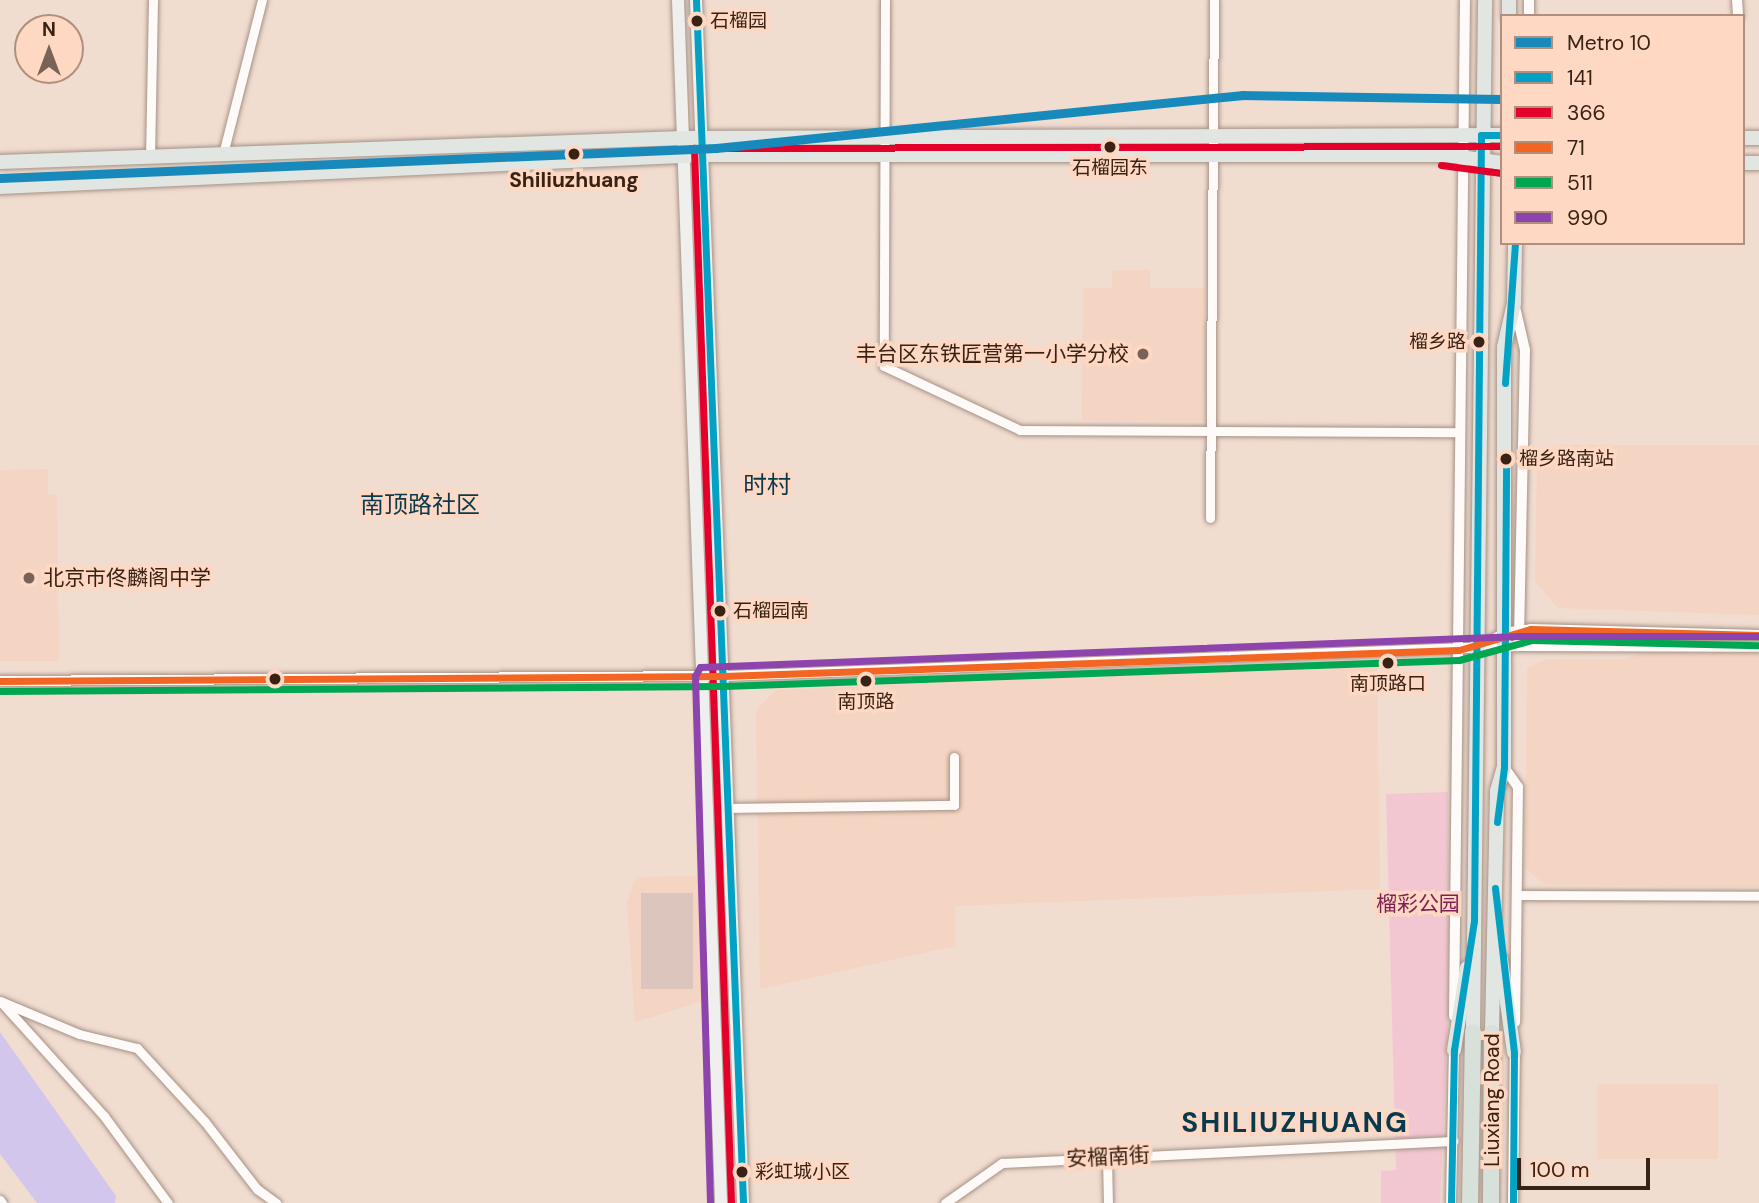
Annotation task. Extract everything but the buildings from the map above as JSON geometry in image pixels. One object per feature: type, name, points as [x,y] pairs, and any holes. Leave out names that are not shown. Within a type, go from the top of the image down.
[{"type":"highway","name":"Liuxiang Road","points":[[1470,1203],[1474,1032]]},
{"type":"highway","name":"Liuxiang Road","points":[[1491,1203],[1492,1033]]},
{"type":"main road","points":[[678,0],[705,676],[721,1203]]},
{"type":"main road","points":[[696,0],[730,808],[743,1203]]},
{"type":"main road","name":"Liuxiang Road","points":[[1474,1032],[1481,135],[1485,0]]},
{"type":"main road","points":[[0,162],[683,138],[1500,135]]},
{"type":"main road","points":[[0,187],[683,160],[703,155],[1213,155],[1461,158],[1500,163]]},
{"type":"main road","name":"Liuxiang Road","points":[[1492,1033],[1497,791],[1504,767],[1504,347],[1514,303],[1515,245]]},
{"type":"main road","points":[[1495,919],[1514,1052]]},
{"type":"main road","points":[[1454,1050],[1474,921]]},
{"type":"street","points":[[150,157],[153,0]]},
{"type":"street","points":[[223,154],[262,0]]},
{"type":"street","points":[[885,0],[882,139],[884,366],[1020,430],[1460,432]]},
{"type":"street","points":[[1210,519],[1214,0]]},
{"type":"street","points":[[1451,1203],[1459,650],[1461,135],[1465,0]]},
{"type":"street","points":[[1514,303],[1525,350],[1519,646]]},
{"type":"street","points":[[0,681],[724,676],[1459,650],[1504,640],[1519,630],[1759,635]]},
{"type":"street","points":[[1504,640],[1519,646],[1759,647]]},
{"type":"street","points":[[730,808],[954,805],[954,757]]},
{"type":"street","points":[[1504,767],[1518,787],[1513,1203]]},
{"type":"street","points":[[1517,895],[1759,896]]},
{"type":"street","points":[[0,1001],[104,1116],[168,1203]]},
{"type":"street","points":[[0,1001],[79,1034],[137,1048],[205,1122],[257,1189],[276,1203]]},
{"type":"street","name":"安榴南街","points":[[945,1203],[1002,1163],[1452,1141]]},
{"type":"street","points":[[1107,1157],[1108,1203]]},
{"type":"shaded area","name":"丰台区东铁匠营第一小学分校","points":[[1112,270],[1150,270],[1150,288],[1205,288],[1204,421],[1082,420],[1083,288],[1112,288]]},
{"type":"shaded area","points":[[1557,445],[1759,445],[1759,615],[1558,608],[1535,581],[1537,465]]},
{"type":"shaded area","name":"北京市佟麟阁中学","points":[[48,469],[48,495],[57,494],[59,661],[0,661],[0,470]]},
{"type":"shaded area","points":[[1641,653],[1759,654],[1759,887],[1544,884],[1525,868],[1527,669],[1546,659],[1624,659]]},
{"type":"shaded area","points":[[1377,665],[1380,889],[955,906],[955,946],[760,989],[756,710],[776,690]]},
{"type":"shaded area","points":[[700,876],[703,1001],[635,1022],[627,902],[634,882],[638,877]]},
{"type":"shaded area","points":[[0,1032],[116,1196],[115,1203],[37,1203],[0,1154]]},
{"type":"shaded area","points":[[1597,1084],[1718,1084],[1718,1159],[1597,1159]]},
{"type":"green space","name":"榴彩公园","points":[[1448,792],[1449,992],[1440,1203],[1381,1203],[1381,1171],[1396,1170],[1386,794]]},
{"type":"metro line","name":"10","points":[[0,178],[716,148],[1243,95],[1500,99]]},
{"type":"transit line","name":"141","points":[[696,0],[743,1203]]},
{"type":"transit line","name":"141","points":[[1451,1203],[1454,1050],[1474,921],[1481,135],[1500,135]]},
{"type":"transit line","name":"366","points":[[731,1203],[694,148],[1500,146]]},
{"type":"transit line","name":"366","points":[[1441,165],[1500,173]]},
{"type":"transit line","name":"141","points":[[1505,383],[1515,245]]},
{"type":"transit line","name":"141","points":[[1497,822],[1504,767],[1506,455]]},
{"type":"transit line","name":"71","points":[[0,681],[724,676],[1459,650],[1531,629],[1759,635]]},
{"type":"transit line","name":"990","points":[[710,1203],[695,676],[700,667],[1519,636],[1759,636]]},
{"type":"transit line","name":"511","points":[[0,691],[724,686],[1459,660],[1532,640],[1759,645]]},
{"type":"transit line","name":"141","points":[[1495,888],[1514,1052],[1513,1203]]},
{"type":"place","name":"石榴园","points":[[697,21]]},
{"type":"place","name":"石榴园东","points":[[1110,147]]},
{"type":"place","name":"Shiliuzhuang","points":[[574,154]]},
{"type":"place","name":"榴乡路","points":[[1479,342]]},
{"type":"place","name":"丰台区东铁匠营第一小学分校","points":[[1143,354]]},
{"type":"place","name":"榴乡路南站","points":[[1506,459]]},
{"type":"place","name":"北京市佟麟阁中学","points":[[29,578]]},
{"type":"place","name":"石榴园南","points":[[720,611]]},
{"type":"place","name":"南顶路口","points":[[1388,663]]},
{"type":"place","name":"南顶路","points":[[866,681]]},
{"type":"place","name":"彩虹城小区","points":[[742,1172]]},
{"type":"district","name":"时村","points":[[767,485]]},
{"type":"district","name":"南顶路社区","points":[[420,505]]},
{"type":"district","name":"SHILIUZHUANG","points":[[1295,1123]]}]
